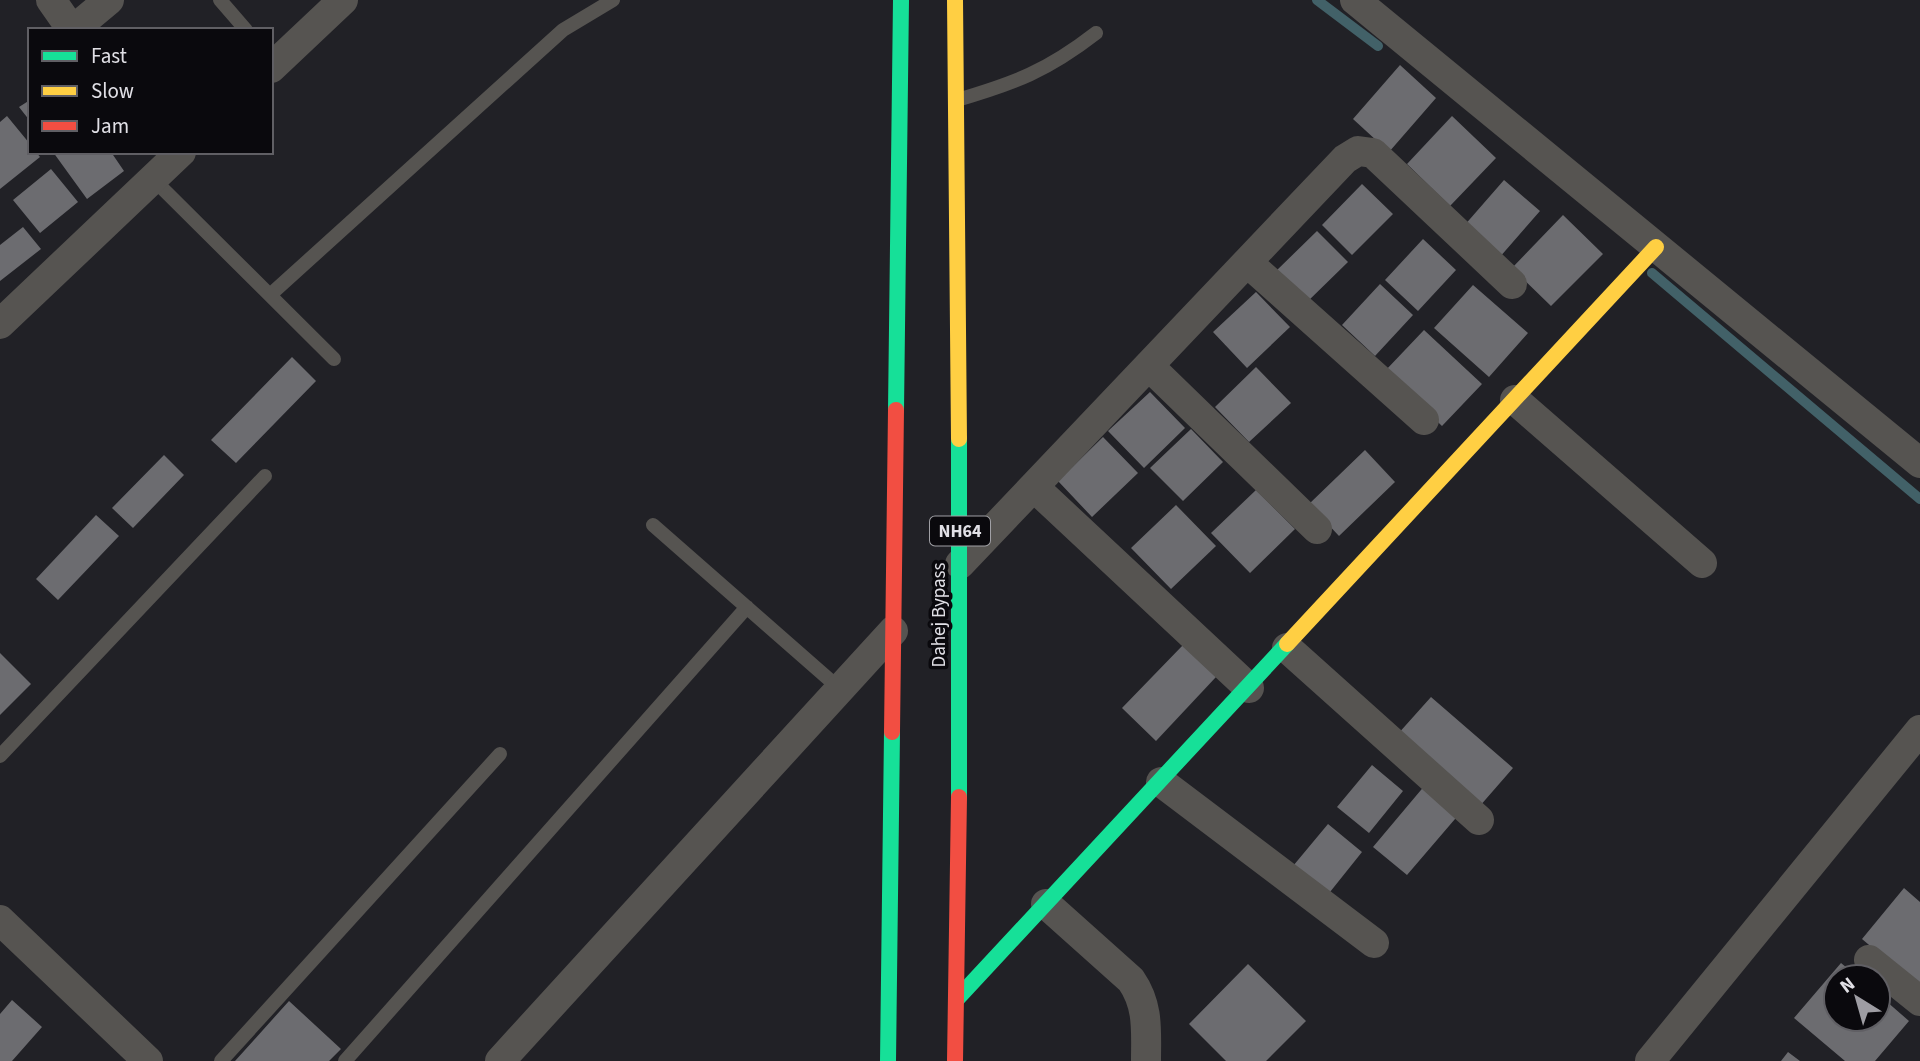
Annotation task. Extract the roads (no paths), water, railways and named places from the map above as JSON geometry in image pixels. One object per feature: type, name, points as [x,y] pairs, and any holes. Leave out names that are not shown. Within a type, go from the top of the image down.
[{"type":"main road","points":[[888,1061],[901,0]]},
{"type":"main road","name":"Dahej Bypass","points":[[955,0],[960,564],[955,1061]]},
{"type":"main road","points":[[956,1000],[1287,648],[1656,247]]},
{"type":"street","points":[[51,0],[72,28]]},
{"type":"street","points":[[75,28],[108,0]]},
{"type":"street","points":[[273,63],[343,0]]},
{"type":"street","points":[[1355,0],[1920,463]]},
{"type":"street","points":[[960,564],[1345,159],[1358,151],[1373,153],[1512,284]]},
{"type":"street","points":[[0,324],[165,162]]},
{"type":"street","points":[[1248,263],[1424,420]]},
{"type":"street","points":[[1149,366],[1317,529]]},
{"type":"street","points":[[1515,400],[1702,563]]},
{"type":"street","points":[[1034,487],[1249,688]]},
{"type":"street","points":[[500,1061],[893,631]]},
{"type":"street","points":[[1287,648],[1479,820]]},
{"type":"street","points":[[1650,1061],[1920,730]]},
{"type":"street","points":[[1161,782],[1374,943]]},
{"type":"street","points":[[1046,904],[1131,980],[1142,996],[1146,1015],[1146,1061]]},
{"type":"street","points":[[0,920],[148,1061]]},
{"type":"street","points":[[1869,960],[1920,1001]]},
{"type":"lane","points":[[220,0],[244,28]]},
{"type":"lane","points":[[270,295],[563,30],[613,0]]},
{"type":"lane","points":[[955,101],[1016,83],[1048,68],[1096,33]]},
{"type":"lane","points":[[165,162],[270,295],[334,359]]},
{"type":"lane","points":[[0,756],[265,477]]},
{"type":"lane","points":[[653,525],[841,689]]},
{"type":"lane","points":[[345,1061],[747,607]]},
{"type":"lane","points":[[221,1061],[500,754]]},
{"type":"waterway","points":[[1317,0],[1378,46]]},
{"type":"waterway","points":[[1652,273],[1920,499]]}]
